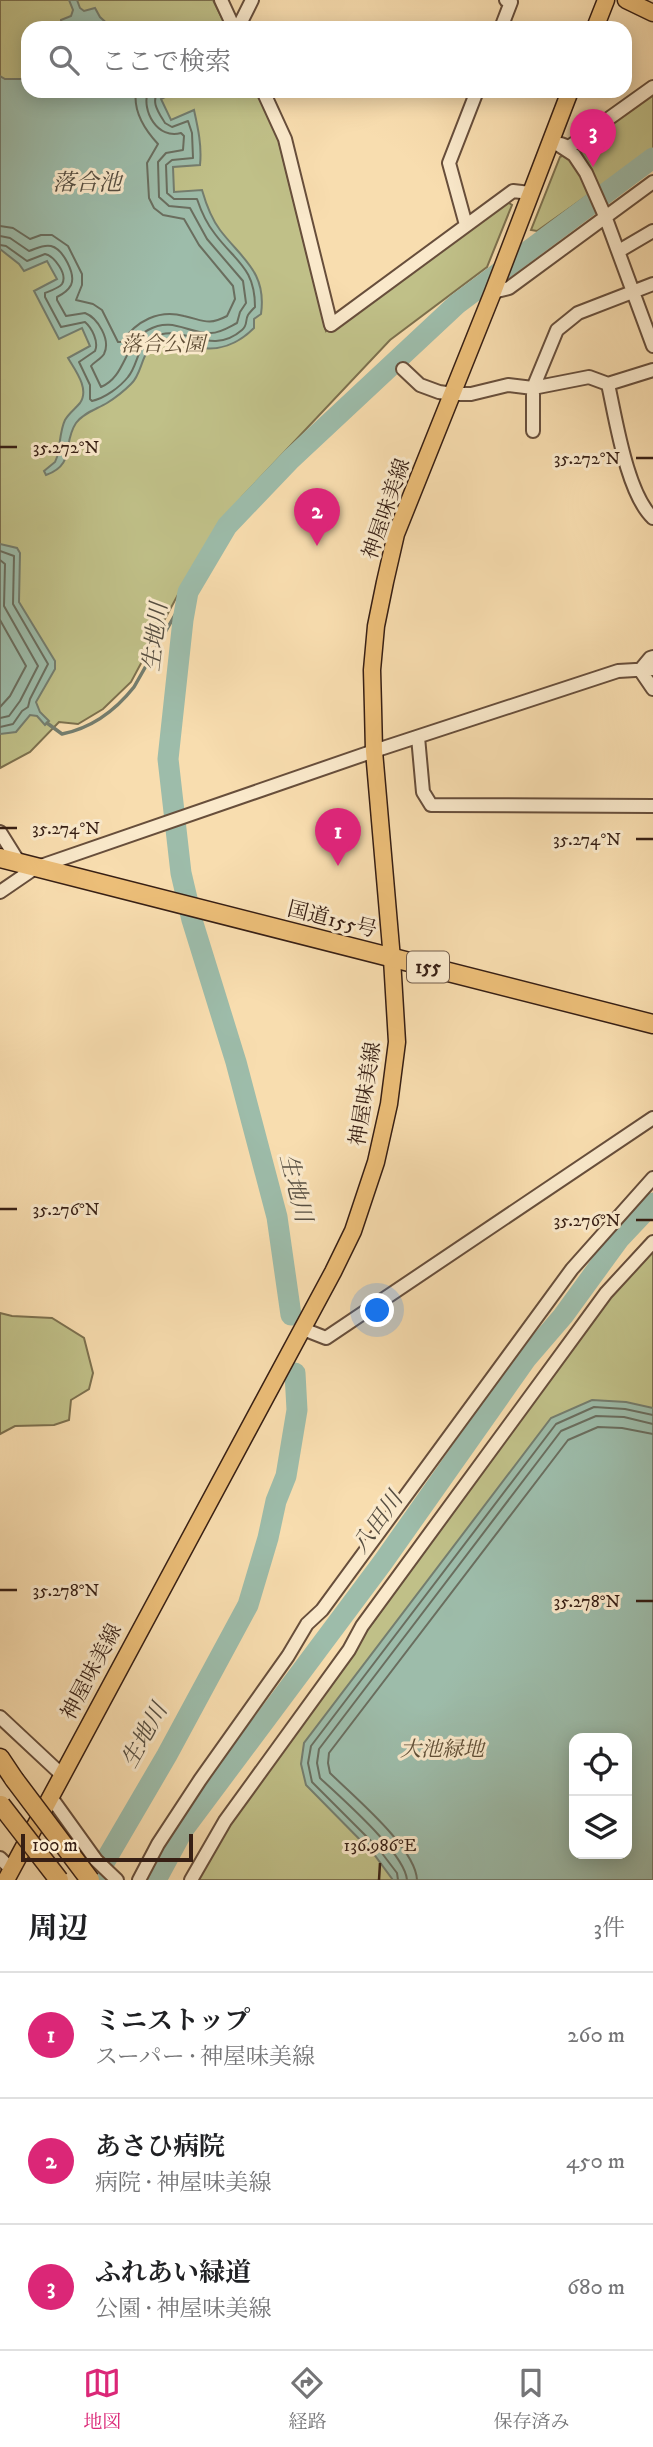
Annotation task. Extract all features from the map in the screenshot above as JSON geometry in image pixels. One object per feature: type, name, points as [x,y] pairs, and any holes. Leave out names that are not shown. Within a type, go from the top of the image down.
[{"type":"highway","name":"国道155号","points":[[0,858],[653,1024]]},
{"type":"highway","points":[[0,1758],[90,1880]]},
{"type":"highway","points":[[0,1804],[58,1880]]},
{"type":"main road","points":[[598,21],[607,0]]},
{"type":"main road","points":[[626,0],[653,13]]},
{"type":"main road","name":"神屋味美線","points":[[6,1869],[50,1796],[303,1329],[353,1231],[376,1162],[397,1042],[374,751],[372,670],[376,626],[396,534],[567,98]]},
{"type":"street","points":[[221,0],[232,21]]},
{"type":"street","points":[[240,21],[252,0]]},
{"type":"street","points":[[504,21],[511,2],[506,0]]},
{"type":"street","points":[[551,140],[569,147],[653,87]]},
{"type":"street","points":[[266,98],[285,139],[331,325],[513,191],[530,193]]},
{"type":"street","points":[[466,225],[449,163],[474,98]]},
{"type":"street","points":[[551,140],[574,156],[593,188],[653,346]]},
{"type":"street","points":[[493,292],[509,288],[603,210],[653,182]]},
{"type":"street","points":[[618,251],[653,231]]},
{"type":"street","points":[[533,431],[534,388],[558,330],[578,313],[653,285]]},
{"type":"street","points":[[403,369],[420,385],[453,394],[471,394],[508,385],[534,388],[589,377],[608,384],[653,370]]},
{"type":"street","points":[[608,384],[621,443],[635,489],[643,509],[653,518]]},
{"type":"street","points":[[653,657],[649,658],[646,669],[653,689]]},
{"type":"street","points":[[0,892],[28,866],[162,824],[618,671],[646,669]]},
{"type":"street","points":[[418,737],[423,792],[431,806],[653,806]]},
{"type":"street","points":[[0,832],[28,866]]},
{"type":"street","points":[[303,1329],[326,1338],[653,1118]]},
{"type":"street","points":[[139,1880],[158,1844],[288,1656],[307,1624],[322,1610],[572,1269],[653,1178]]},
{"type":"street","points":[[191,1880],[225,1821],[349,1650],[362,1626],[606,1293],[653,1242]]},
{"type":"street","points":[[0,1717],[61,1774]]},
{"type":"street","points":[[50,1796],[96,1860],[114,1879]]},
{"type":"green space","name":"落合公園","points":[[0,0],[213,0],[224,21],[21,21],[21,98],[259,98],[277,134],[326,331],[506,201],[512,205],[487,267],[390,340],[242,497],[195,563],[131,682],[103,709],[78,724],[59,722],[30,752],[0,768]]},
{"type":"green space","points":[[653,92],[653,149],[537,231],[531,230],[560,157],[582,145]]},
{"type":"green space","name":"大池緑地","points":[[653,1247],[653,1880],[194,1880],[269,1766],[606,1300]]},
{"type":"green space","points":[[0,1313],[52,1318],[84,1338],[93,1373],[89,1389],[71,1400],[69,1420],[54,1425],[15,1426],[0,1434]]},
{"type":"water","points":[[69,0],[77,0],[84,11],[95,8],[104,21],[61,21],[71,16],[73,10]]},
{"type":"water","name":"落合池","points":[[0,76],[5,79],[21,79],[21,98],[163,98],[161,99],[171,120],[194,110],[199,137],[200,165],[173,167],[174,192],[202,190],[217,225],[256,277],[262,300],[261,314],[254,319],[254,328],[234,342],[220,347],[197,347],[166,340],[156,343],[147,352],[131,384],[76,423],[65,459],[46,475],[44,471],[57,457],[65,420],[83,398],[80,380],[68,358],[90,346],[82,328],[59,339],[34,291],[57,279],[47,261],[24,271],[0,249]]},
{"type":"water","points":[[0,544],[17,548],[20,553],[19,602],[55,661],[55,669],[36,702],[40,712],[49,721],[45,725],[37,716],[30,715],[16,732],[0,734]]},
{"type":"water","name":"大池緑地","points":[[592,1400],[626,1402],[653,1408],[653,1880],[393,1880],[373,1853],[306,1785],[301,1764],[304,1743],[551,1418]]},
{"type":"waterway","name":"生地川","points":[[291,1315],[277,1217],[236,1062],[192,920],[181,873],[168,759],[188,592],[227,526],[291,459],[457,304],[653,158]]},
{"type":"waterway","points":[[47,723],[62,734],[93,723],[119,704],[134,687],[188,592]]},
{"type":"waterway","name":"八田川","points":[[156,1880],[183,1830],[383,1562],[526,1359],[563,1316],[619,1239],[653,1203]]},
{"type":"waterway","name":"生地川","points":[[94,1880],[167,1755],[248,1605],[276,1501],[286,1476],[297,1410],[295,1373]]},
{"type":"place","name":"ふれあい緑道","points":[[593,167]]},
{"type":"place","name":"あさひ病院","points":[[317,546]]},
{"type":"place","name":"ミニストップ","points":[[338,866]]}]
